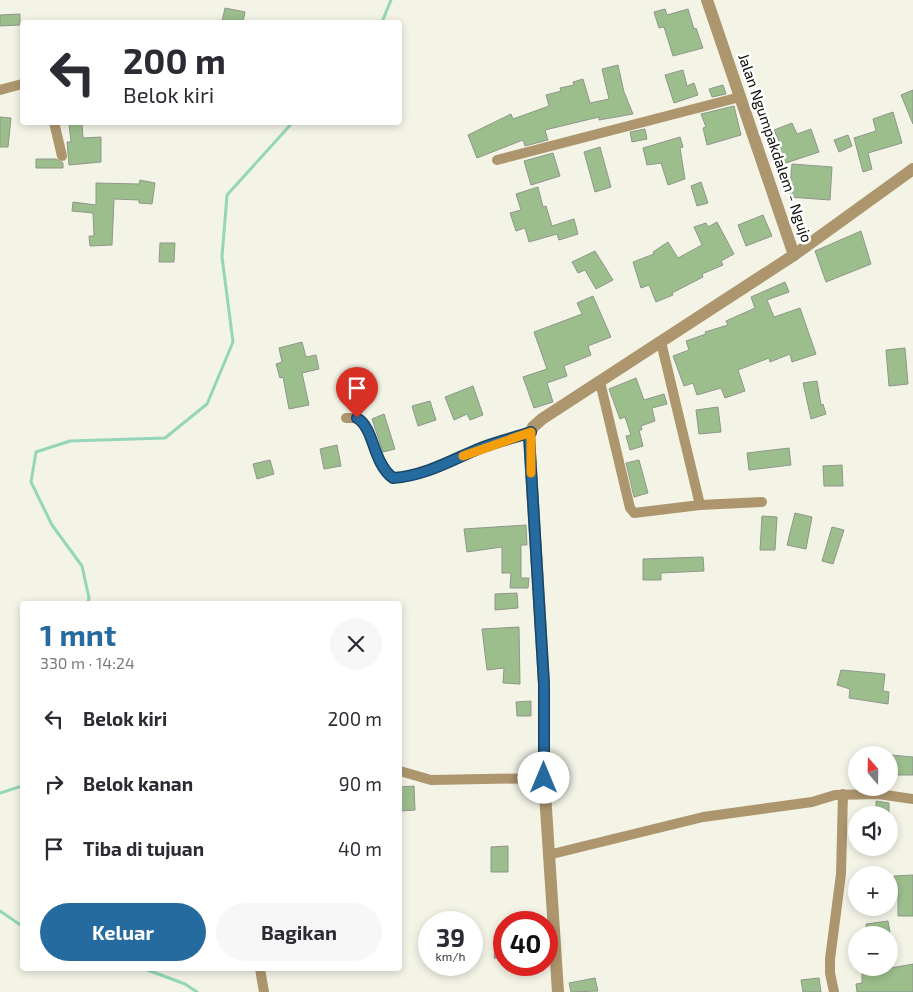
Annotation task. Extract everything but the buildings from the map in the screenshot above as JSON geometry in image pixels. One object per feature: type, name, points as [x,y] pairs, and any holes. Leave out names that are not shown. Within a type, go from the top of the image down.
[{"type":"street","name":"Jalan Ngumpakdalem - Ngujo","points":[[707,0],[794,255],[913,169]]},
{"type":"street","points":[[0,90],[20,85]]},
{"type":"street","points":[[497,160],[740,97]]},
{"type":"street","points":[[55,125],[62,156]]},
{"type":"street","points":[[558,992],[548,855],[544,778],[544,684],[529,436],[542,418],[794,255]]},
{"type":"street","points":[[661,342],[700,505]]},
{"type":"street","points":[[600,382],[630,508],[634,513],[700,505],[762,502]]},
{"type":"street","points":[[346,418],[357,418],[364,422],[380,465],[393,478],[408,477],[444,465],[479,449],[531,432]]},
{"type":"street","points":[[402,772],[431,780],[544,778]]},
{"type":"street","points":[[548,855],[703,817],[812,802],[843,794],[878,794],[913,799]]},
{"type":"street","points":[[834,992],[830,973],[830,959],[841,874],[843,794]]},
{"type":"street","points":[[260,971],[264,992]]},
{"type":"waterway","points":[[383,20],[391,0]]},
{"type":"waterway","points":[[88,601],[82,566],[52,525],[31,482],[36,452],[70,441],[165,438],[207,404],[233,342],[222,257],[227,195],[290,125]]},
{"type":"waterway","points":[[0,793],[20,787]]},
{"type":"waterway","points":[[0,911],[20,925]]},
{"type":"waterway","points":[[150,971],[185,984],[197,992]]},
{"type":"slow traffic","points":[[463,456],[531,432],[529,436],[531,473]]},
{"type":"route","points":[[357,418],[364,422],[380,465],[393,478],[408,477],[444,465],[479,449],[531,432],[529,436],[544,684],[544,778]]}]
